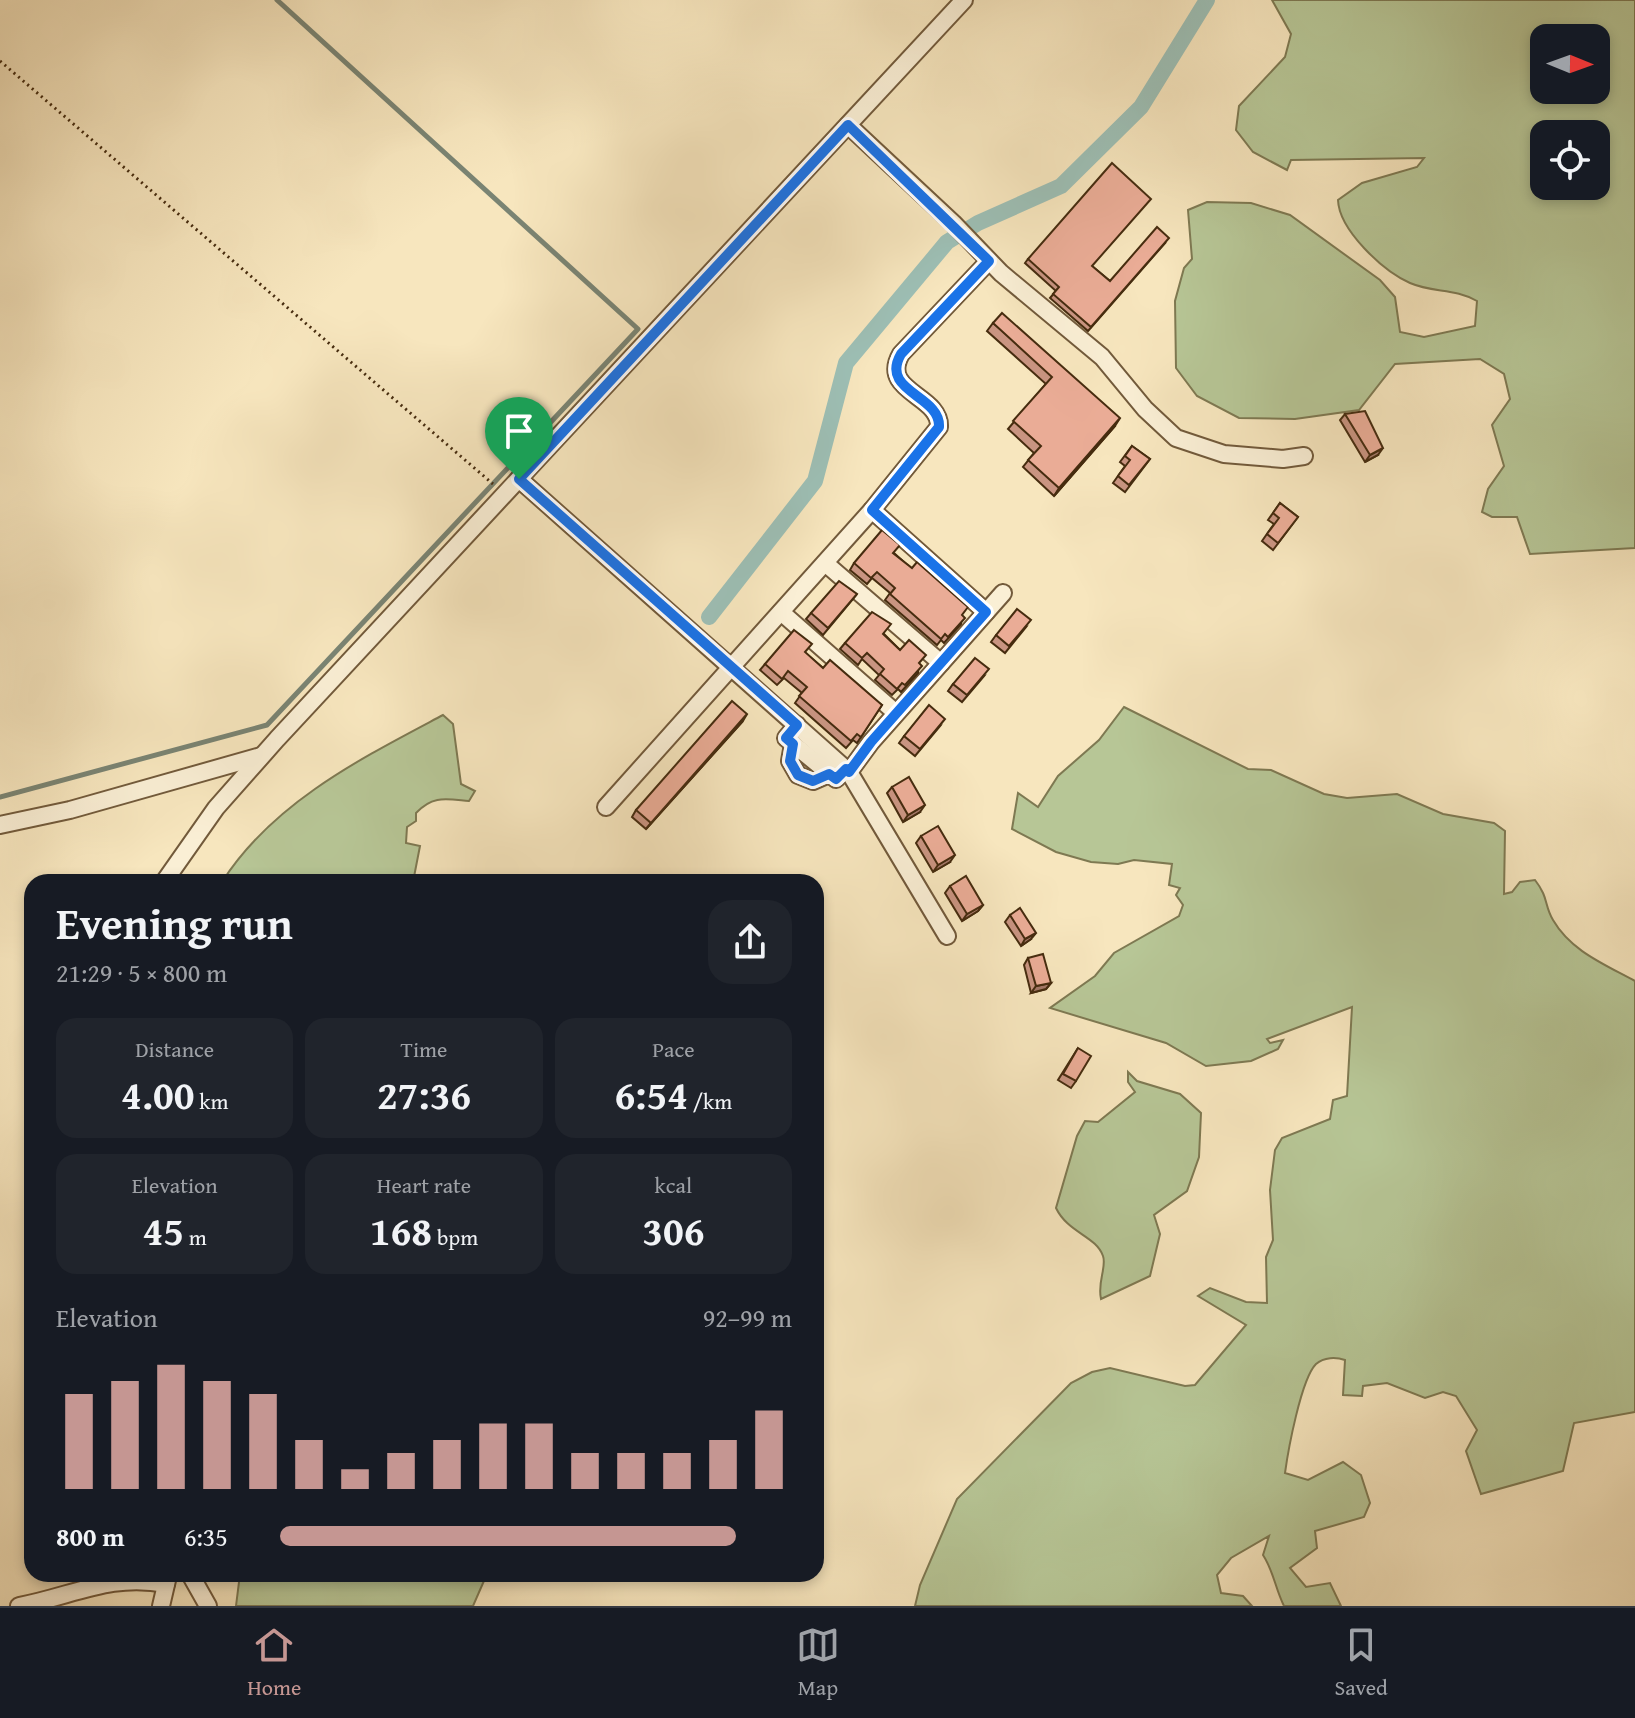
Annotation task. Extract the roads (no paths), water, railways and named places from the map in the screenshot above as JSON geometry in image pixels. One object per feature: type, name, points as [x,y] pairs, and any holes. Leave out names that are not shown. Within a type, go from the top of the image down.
[{"type":"street","points":[[170,874],[208,818],[263,756],[964,0]]},
{"type":"street","points":[[848,125],[989,261],[1102,357],[1145,409],[1176,438],[1224,454],[1283,459],[1304,456]]},
{"type":"street","points":[[606,807],[872,510],[939,427],[933,412],[896,376],[894,366],[901,354],[989,261]]},
{"type":"street","points":[[519,479],[797,725],[841,772],[947,936]]},
{"type":"street","points":[[872,510],[986,612]]},
{"type":"street","points":[[825,563],[941,663]]},
{"type":"street","points":[[797,725],[786,738],[793,744],[790,761],[798,775],[813,781],[841,772],[1003,593]]},
{"type":"street","points":[[781,612],[896,713]]},
{"type":"street","points":[[0,825],[70,810],[263,756]]},
{"type":"street","points":[[19,1606],[105,1582]]},
{"type":"street","points":[[161,1606],[167,1582]]},
{"type":"street","points":[[194,1582],[208,1606]]},
{"type":"waterway","points":[[0,797],[267,725],[638,329],[277,0]]},
{"type":"waterway","points":[[709,617],[815,481],[846,363],[947,242],[978,223],[1061,186],[1141,107],[1207,0]]}]
